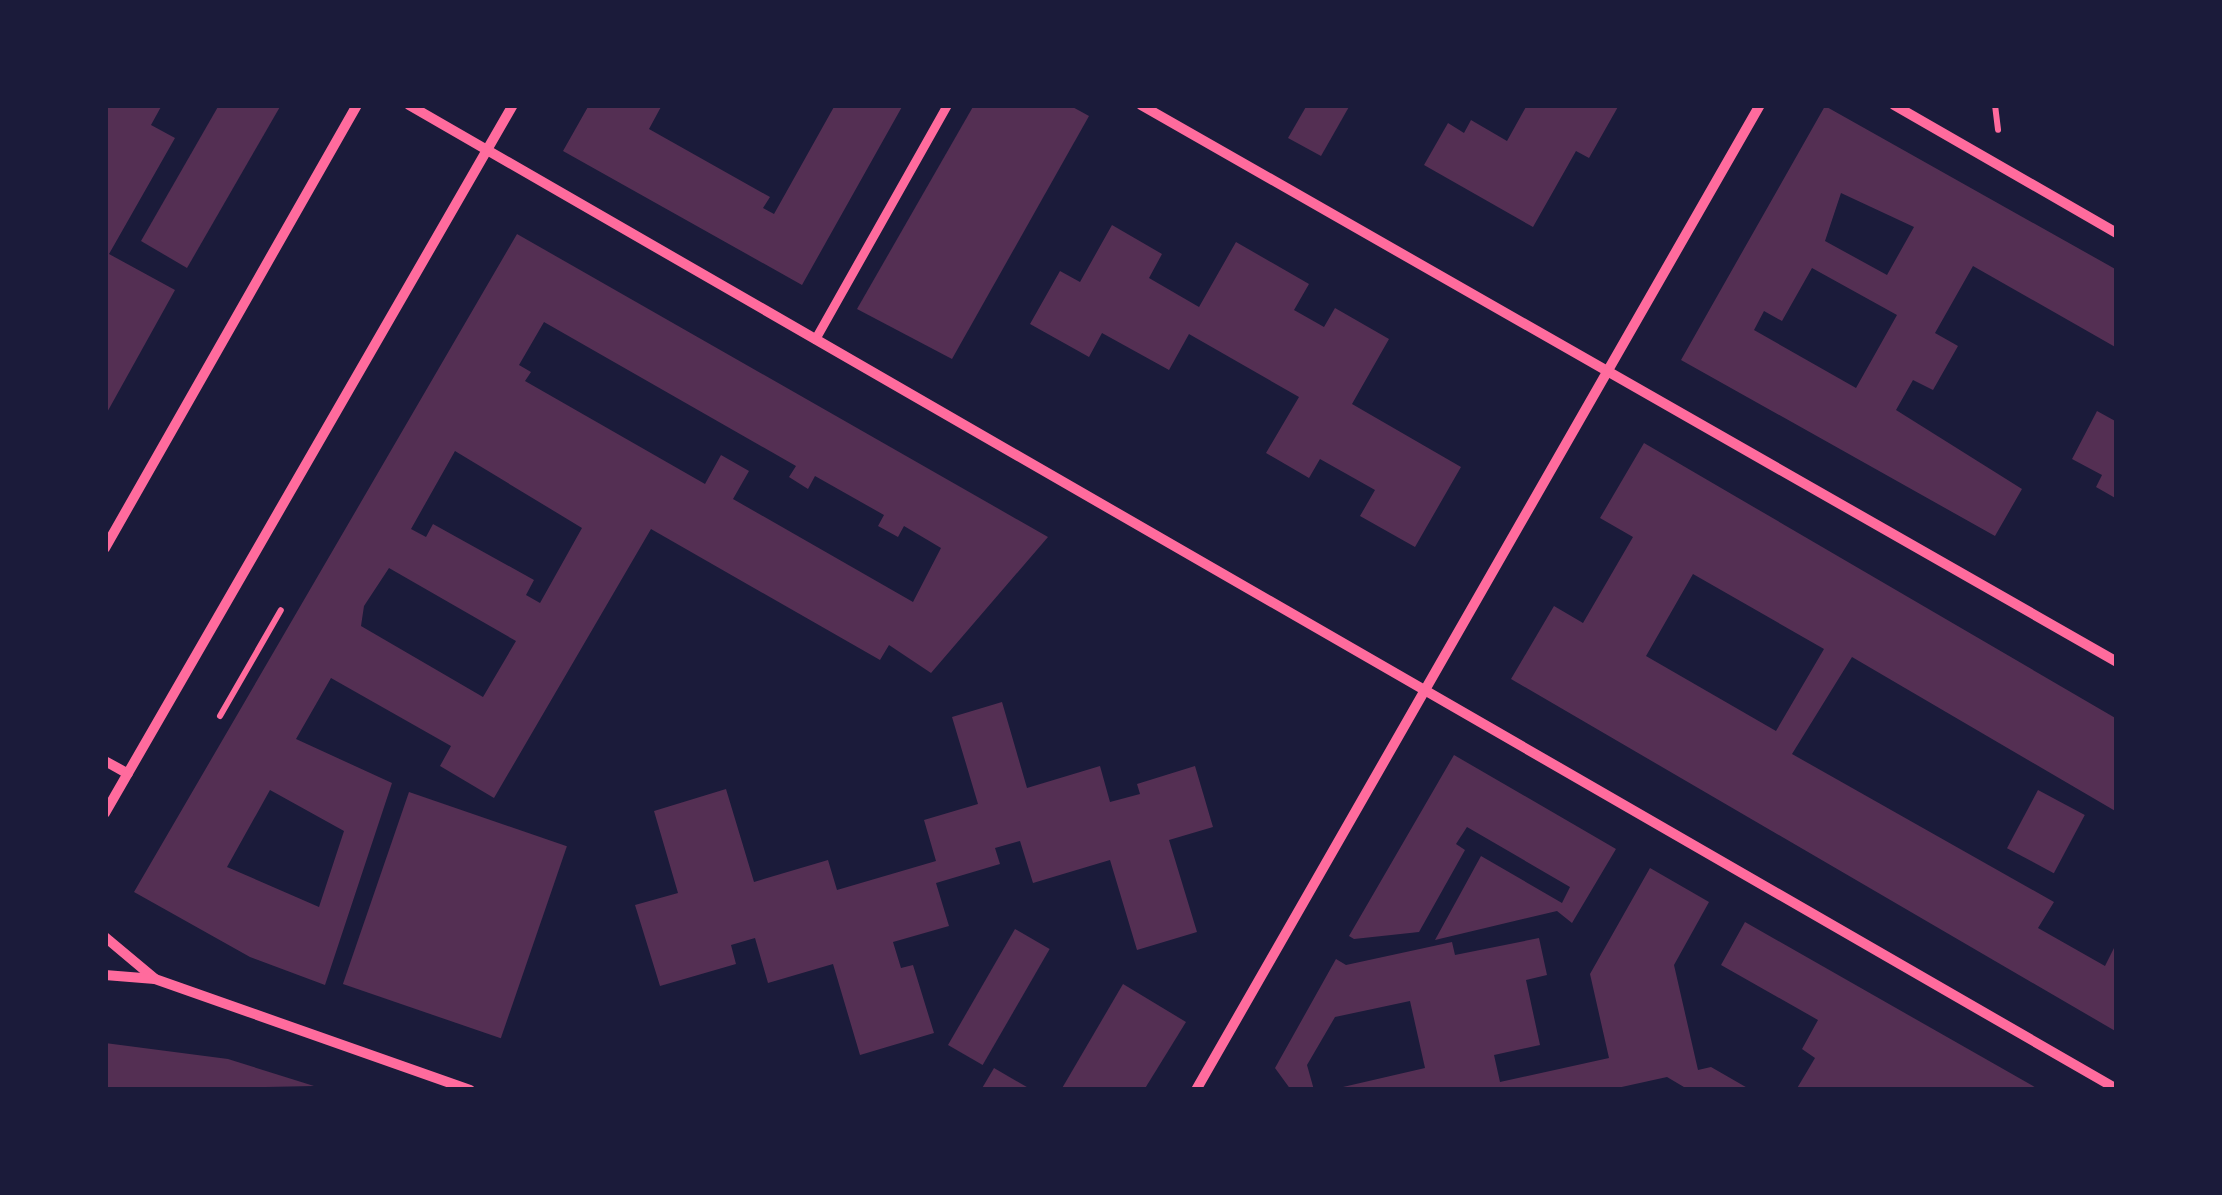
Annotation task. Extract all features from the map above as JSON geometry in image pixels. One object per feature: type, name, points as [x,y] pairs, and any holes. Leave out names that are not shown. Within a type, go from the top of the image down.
[{"type":"street","points":[[105,548],[357,105]]},
{"type":"street","points":[[408,105],[2117,1089]]},
{"type":"street","points":[[105,812],[513,105]]},
{"type":"street","points":[[816,339],[947,105]]},
{"type":"street","points":[[1142,105],[2117,662]]},
{"type":"street","points":[[1196,1090],[1760,105]]},
{"type":"street","points":[[1894,105],[2117,233]]},
{"type":"street","points":[[105,761],[128,774]]},
{"type":"street","points":[[105,937],[155,979]]},
{"type":"street","points":[[105,975],[155,979],[470,1090]]},
{"type":"path","points":[[1995,105],[1998,130]]},
{"type":"path","points":[[220,716],[282,610]]},
{"type":"building","points":[[105,105],[162,105],[151,125],[175,138],[109,254],[175,290],[105,416]]},
{"type":"building","points":[[219,105],[281,105],[187,268],[141,241]]},
{"type":"building","points":[[589,105],[662,105],[649,129],[770,197],[763,208],[774,214],[835,105],[903,105],[802,285],[563,151]]},
{"type":"building","points":[[974,105],[1069,105],[1089,116],[952,359],[857,309]]},
{"type":"building","points":[[1307,105],[1350,105],[1321,156],[1288,138]]},
{"type":"building","points":[[1527,105],[1619,105],[1589,158],[1576,151],[1533,227],[1424,165],[1448,123],[1464,133],[1471,120],[1507,141]]},
{"type":"building","points":[[1825,106],[2117,270],[2117,348],[1973,266],[1935,333],[1958,346],[1933,390],[1913,380],[1896,410],[2022,489],[1995,536],[1681,360]],"holes":[[[1841,193],[1914,227],[1887,275],[1825,241]],[[1812,268],[1897,315],[1856,388],[1754,330],[1764,311],[1782,321]]]},
{"type":"building","points":[[1112,225],[1162,254],[1149,278],[1199,307],[1236,242],[1309,284],[1294,310],[1324,327],[1335,308],[1389,339],[1352,404],[1461,467],[1415,547],[1360,516],[1375,490],[1320,459],[1309,478],[1266,453],[1299,397],[1189,334],[1169,370],[1102,333],[1089,357],[1030,324],[1060,271],[1080,282]]},
{"type":"building","points":[[517,234],[1048,537],[931,673],[889,645],[880,660],[651,529],[494,798],[440,766],[451,746],[331,678],[296,739],[392,783],[325,985],[250,957],[134,892]],"holes":[[[544,322],[796,466],[789,477],[808,489],[815,476],[884,515],[878,526],[898,537],[904,526],[941,548],[913,602],[733,499],[749,471],[721,455],[705,484],[525,381],[531,372],[519,365]],[[455,451],[582,528],[540,603],[526,595],[534,580],[433,524],[426,537],[411,529]],[[389,568],[516,641],[483,697],[361,626],[364,606]],[[270,790],[344,831],[319,907],[227,867]]]},
{"type":"building","points":[[2097,411],[2117,422],[2117,499],[2096,487],[2102,475],[2072,459]]},
{"type":"building","points":[[1644,443],[2117,719],[2117,812],[1852,657],[1792,754],[2054,902],[2038,928],[2105,966],[2117,942],[2117,1032],[1511,679],[1554,606],[1583,623],[1633,537],[1600,518]],"holes":[[[1693,574],[1824,649],[1776,731],[1646,656]]]},
{"type":"building","points":[[1002,702],[1027,788],[1100,766],[1110,802],[1140,794],[1137,784],[1195,766],[1213,827],[1169,840],[1197,932],[1137,950],[1110,860],[1033,883],[1020,841],[995,848],[1000,864],[936,883],[949,926],[893,942],[901,968],[913,965],[934,1033],[860,1055],[833,964],[768,983],[755,938],[731,945],[736,964],[660,986],[635,905],[678,893],[654,811],[726,789],[754,882],[828,860],[837,890],[936,861],[924,820],[978,804],[952,717]]},
{"type":"building","points":[[1454,755],[1616,849],[1572,923],[1557,911],[1435,940],[1481,856],[1562,903],[1570,887],[1467,827],[1456,844],[1465,850],[1419,932],[1354,939],[1349,936]]},
{"type":"building","points":[[2038,790],[2085,815],[2054,873],[2007,848]]},
{"type":"building","points":[[409,792],[567,846],[501,1038],[343,984]]},
{"type":"building","points":[[1650,868],[1709,902],[1674,965],[1698,1070],[1711,1067],[1751,1090],[1689,1090],[1667,1077],[1608,1090],[1330,1090],[1425,1068],[1410,1001],[1335,1017],[1307,1065],[1314,1090],[1291,1090],[1275,1068],[1336,959],[1346,965],[1452,942],[1455,955],[1539,938],[1547,975],[1526,980],[1540,1045],[1494,1055],[1500,1082],[1609,1058],[1590,974]]},
{"type":"building","points":[[1745,922],[2040,1090],[1796,1090],[1815,1058],[1802,1049],[1818,1020],[1721,965]]},
{"type":"building","points":[[1015,929],[1050,949],[983,1065],[948,1045]]},
{"type":"building","points":[[1123,984],[1186,1022],[1144,1090],[1061,1090]]},
{"type":"building","points":[[105,1043],[228,1059],[314,1086],[105,1090]]},
{"type":"building","points":[[994,1068],[1032,1090],[981,1090]]}]
